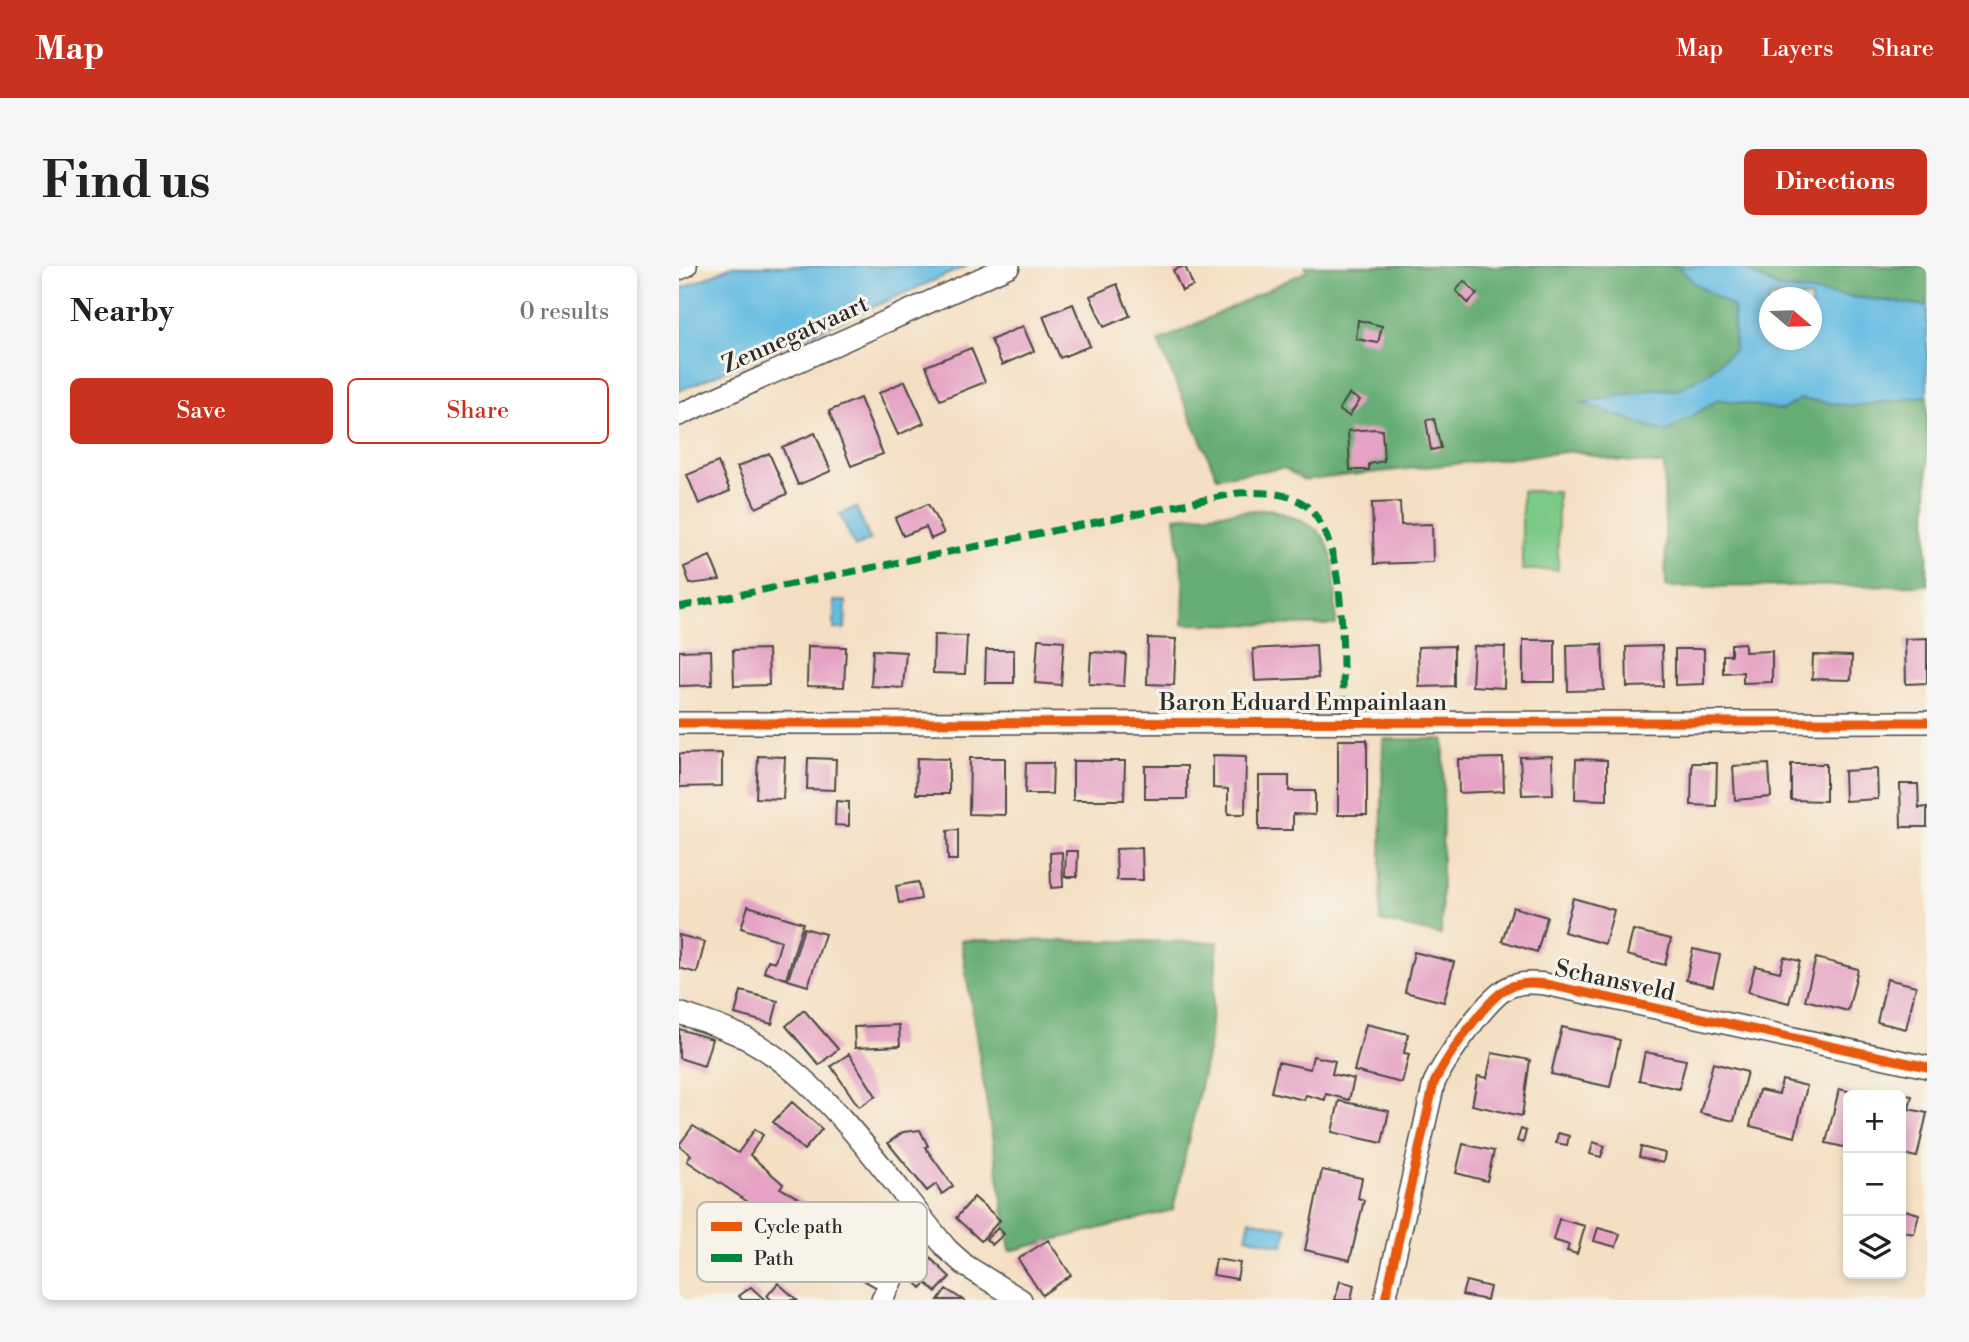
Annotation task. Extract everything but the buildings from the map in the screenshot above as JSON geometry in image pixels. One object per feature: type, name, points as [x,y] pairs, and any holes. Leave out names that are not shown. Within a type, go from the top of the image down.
[{"type":"street","points":[[679,269],[686,266]]},
{"type":"street","name":"Zennegatvaart","points":[[679,415],[1009,266]]},
{"type":"street","name":"Baron Eduard Empainlaan","points":[[679,723],[1927,722]]},
{"type":"street","name":"Schansveld","points":[[1385,1300],[1434,1083],[1446,1058],[1499,993],[1511,986],[1545,984],[1927,1067]]},
{"type":"street","points":[[679,1013],[750,1040],[800,1077],[838,1117],[908,1202]]},
{"type":"street","points":[[927,1224],[966,1266],[1021,1300]]},
{"type":"street","points":[[927,1232],[930,1228]]},
{"type":"lane","points":[[866,1282],[884,1293]]},
{"type":"green space","points":[[1305,266],[1678,266],[1693,282],[1733,307],[1735,349],[1708,373],[1677,390],[1656,389],[1584,403],[1666,432],[1719,399],[1782,410],[1799,399],[1854,406],[1927,396],[1927,585],[1666,587],[1664,465],[1613,460],[1575,451],[1304,480],[1284,468],[1217,477],[1158,342],[1307,271]]},
{"type":"green space","points":[[1738,266],[1927,266],[1927,306],[1822,293],[1822,287],[1777,287]]},
{"type":"green space","points":[[1522,491],[1558,491],[1558,570],[1522,570]]},
{"type":"green space","points":[[1270,509],[1309,525],[1326,541],[1333,563],[1336,625],[1183,624],[1184,588],[1175,517]]},
{"type":"green space","points":[[1383,739],[1444,739],[1441,935],[1380,921]]},
{"type":"green space","points":[[961,940],[1218,942],[1209,1046],[1173,1210],[1010,1251]]},
{"type":"water","points":[[732,266],[967,266],[679,391],[679,290]]},
{"type":"water","points":[[1678,266],[1738,266],[1777,287],[1759,287],[1759,350],[1822,350],[1822,293],[1927,306],[1927,396],[1854,406],[1800,399],[1782,410],[1719,399],[1666,432],[1582,403],[1656,389],[1677,390],[1708,373],[1735,349],[1733,307],[1693,282]]},
{"type":"water","points":[[856,507],[870,540],[855,547],[840,514]]},
{"type":"water","points":[[834,601],[846,601],[845,629],[834,629]]},
{"type":"water","points":[[1250,1220],[1287,1228],[1283,1246],[1246,1237]]},
{"type":"marked path","points":[[679,607],[1238,493],[1275,494],[1293,498],[1309,508],[1322,527],[1331,551],[1341,609],[1344,721]]},
{"type":"cycle path","points":[[679,723],[1927,722]]},
{"type":"cycle path","points":[[1385,1300],[1434,1083],[1457,1044],[1480,1014],[1502,991],[1512,986],[1524,983],[1545,984],[1927,1067]]}]
